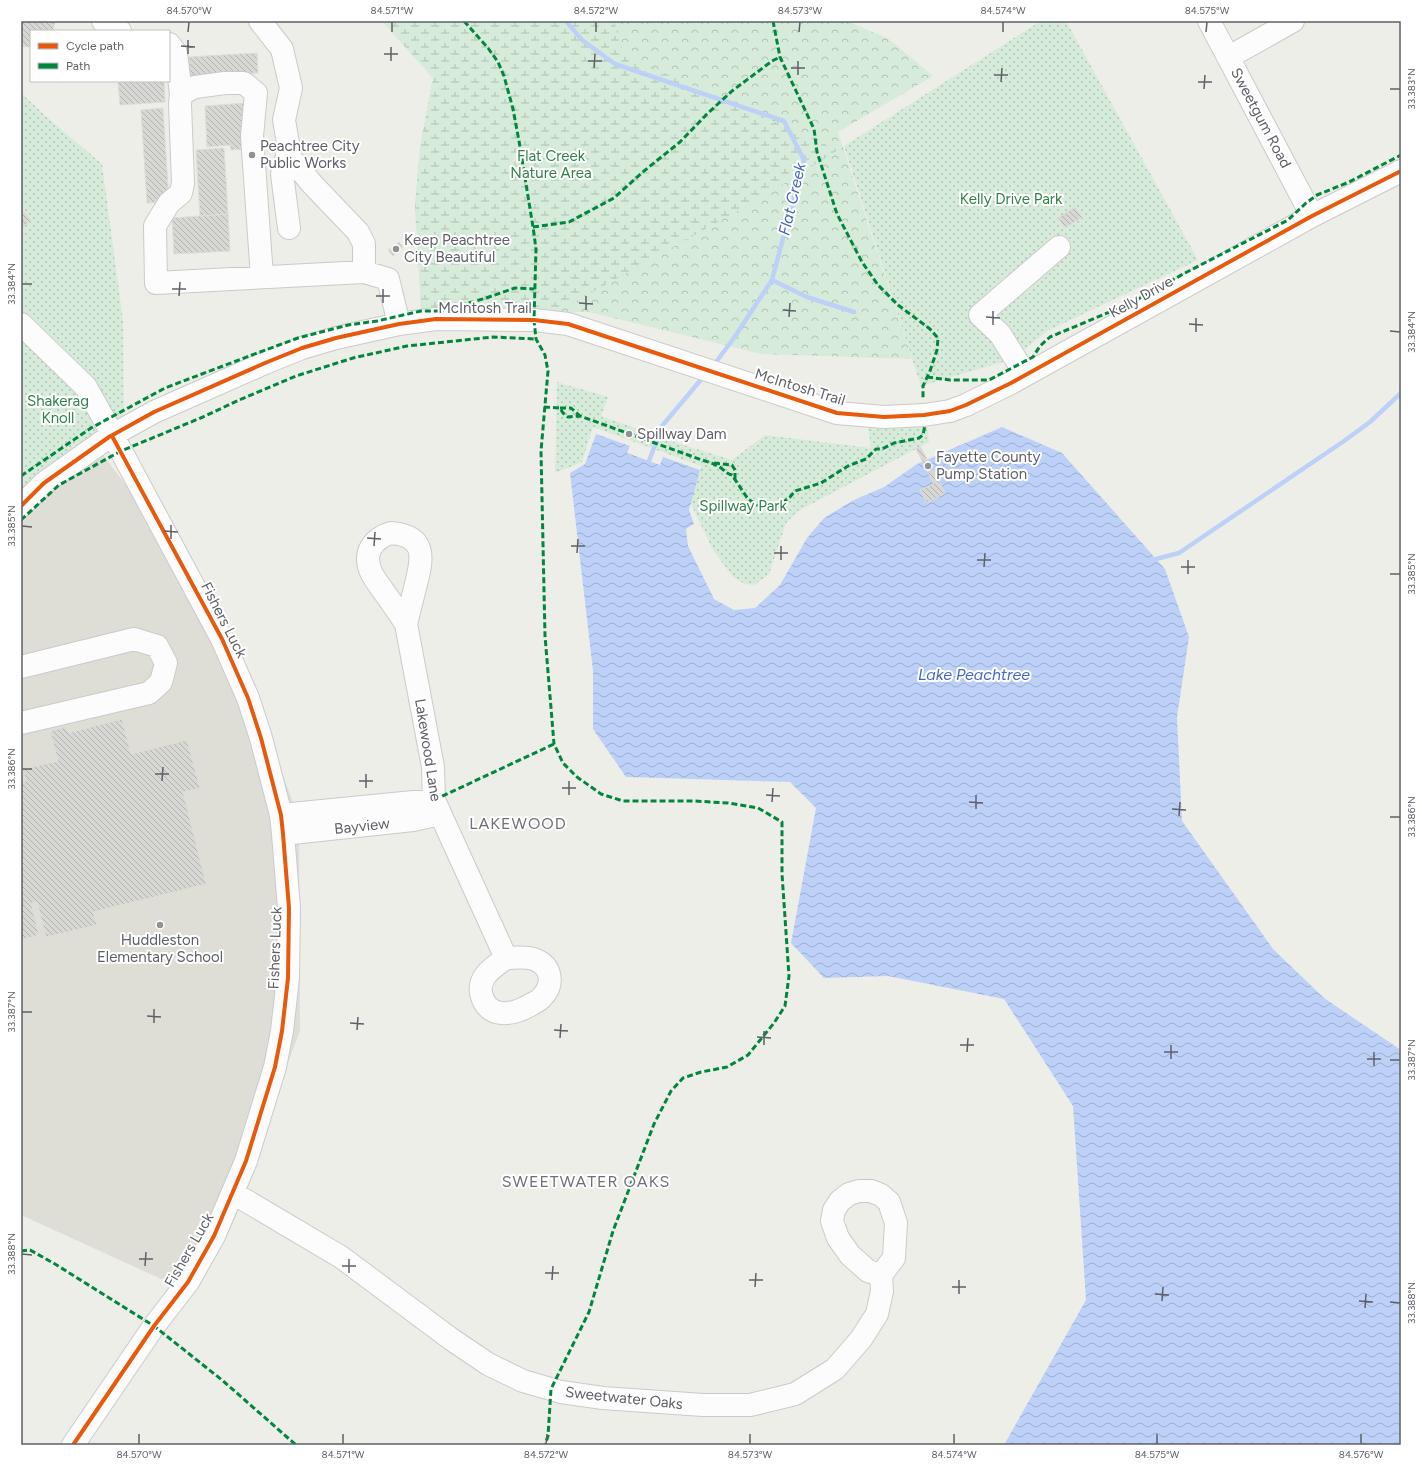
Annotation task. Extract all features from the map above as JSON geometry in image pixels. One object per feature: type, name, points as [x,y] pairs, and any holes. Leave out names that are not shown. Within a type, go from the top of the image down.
[{"type":"street","points":[[103,21],[109,27],[117,30]]},
{"type":"street","points":[[260,21],[282,49],[291,88],[284,120],[288,149],[282,174],[289,228]]},
{"type":"street","name":"Sweetgum Road","points":[[1209,21],[1312,216]]},
{"type":"street","points":[[1229,57],[1293,21]]},
{"type":"street","points":[[170,45],[176,53],[181,94],[180,104],[183,183],[181,193],[169,203],[155,226],[156,283],[364,272],[388,279],[399,324]]},
{"type":"street","points":[[181,94],[195,87],[225,83],[244,83],[256,93],[252,136],[262,277]]},
{"type":"street","points":[[287,154],[313,185],[358,232],[364,244],[364,272]]},
{"type":"street","name":"Kelly Drive","points":[[884,417],[924,415],[950,411],[984,397],[1312,216],[1401,171]]},
{"type":"street","points":[[1025,374],[1000,334],[980,315],[1059,247]]},
{"type":"street","name":"McIntosh Trail","points":[[21,506],[44,483],[112,436],[154,412],[302,348],[336,338],[399,324],[436,319],[534,320],[568,324],[837,413],[884,417]]},
{"type":"street","name":"Fishers Luck","points":[[21,324],[86,387],[222,639],[248,698],[261,738],[282,825],[289,908],[288,978],[282,1031],[275,1067],[246,1161],[214,1236],[188,1282],[154,1326],[74,1445]]},
{"type":"street","name":"Lakewood Lane","points":[[406,624],[433,767],[437,807],[506,958]]},
{"type":"street","points":[[21,667],[134,639],[157,646],[166,663],[161,682],[149,693],[21,723]]},
{"type":"street","name":"Bayview","points":[[282,825],[437,807]]},
{"type":"street","name":"Sweetwater Oaks","points":[[232,1193],[341,1257],[451,1339],[488,1364],[523,1381],[561,1392],[603,1398],[703,1405],[750,1405],[795,1394],[835,1369],[861,1339],[877,1314],[882,1291],[881,1275]]},
{"type":"shaded area","name":"Huddleston Elementary School","points":[[90,438],[220,608],[299,818],[300,1031],[240,1189],[170,1283],[21,1215],[21,483]]},
{"type":"green space","points":[[382,21],[847,21],[889,39],[933,76],[838,132],[912,359],[761,354],[589,312],[421,311],[415,206],[420,147],[433,78]]},
{"type":"green space","name":"Flat Creek Nature Area","points":[[382,21],[614,21],[624,55],[838,150],[761,198],[553,314],[421,311],[415,206],[420,147],[433,78]]},
{"type":"green space","name":"Kelly Drive Park","points":[[1041,21],[1066,21],[1198,260],[1047,331],[1013,359],[921,386],[844,146]]},
{"type":"green space","name":"Shakerag Knoll","points":[[21,93],[102,164],[123,321],[124,421],[90,438],[56,460],[21,488]]},
{"type":"green space","name":"Spillway Park","points":[[557,382],[608,397],[601,416],[677,443],[732,460],[765,435],[871,448],[868,426],[927,422],[929,442],[798,511],[786,523],[769,574],[754,585],[745,584],[733,577],[713,550],[690,502],[701,466],[593,427],[582,462],[555,473]]},
{"type":"water","name":"Lake Peachtree","points":[[1002,427],[1062,453],[1165,569],[1189,637],[1177,717],[1182,821],[1273,949],[1324,998],[1401,1050],[1401,1445],[1004,1445],[1086,1300],[1073,1106],[1004,999],[888,976],[824,978],[791,943],[816,808],[790,782],[626,777],[593,729],[593,671],[570,473],[585,464],[596,434],[630,446],[627,453],[660,465],[663,457],[700,470],[689,510],[694,524],[686,529],[688,546],[714,599],[734,610],[755,608],[780,585],[807,538],[824,518],[852,501],[884,487],[917,464]]},
{"type":"building","points":[[21,21],[55,21],[53,30],[30,30],[30,47],[21,46]]},
{"type":"building","points":[[257,53],[258,73],[190,77],[189,57]]},
{"type":"building","points":[[118,82],[164,82],[165,102],[120,105]]},
{"type":"building","points":[[246,103],[247,149],[231,150],[230,145],[207,147],[205,106]]},
{"type":"building","points":[[163,108],[169,202],[147,203],[141,110]]},
{"type":"building","points":[[224,148],[228,214],[200,216],[196,150]]},
{"type":"building","points":[[1075,207],[1082,217],[1065,228],[1058,218]]},
{"type":"building","points":[[21,209],[31,220],[21,229]]},
{"type":"building","points":[[228,214],[230,251],[174,254],[172,218]]},
{"type":"building","name":"Keep Peachtree City Beautiful","points":[[399,242],[403,247],[393,256],[388,250]]},
{"type":"building","name":"Fayette County Pump Station","points":[[920,446],[945,493],[927,503],[920,490],[934,484],[916,449]]},
{"type":"building","name":"Huddleston Elementary School","points":[[122,719],[131,754],[187,740],[200,788],[183,792],[206,884],[93,912],[97,925],[46,937],[37,902],[31,903],[39,935],[21,940],[21,782],[26,781],[23,769],[58,761],[50,731],[66,727],[68,733]]},
{"type":"waterway","name":"Flat Creek","points":[[566,21],[582,40],[615,64],[784,121],[804,160],[772,280],[734,338],[713,366]]},
{"type":"waterway","name":"Flat Creek","points":[[772,280],[807,297],[854,312]]},
{"type":"waterway","name":"Flat Creek","points":[[649,461],[662,426],[704,376]]},
{"type":"waterway","points":[[1156,559],[1179,553],[1344,441],[1370,422],[1401,393]]},
{"type":"marked path","points":[[464,21],[488,48],[498,62],[504,76],[513,109],[519,141],[536,249],[534,320],[536,339],[545,355],[548,371],[541,451],[545,636],[554,744],[563,763],[577,777],[601,794],[623,801],[694,801],[728,803],[758,808],[782,822],[782,874],[789,976],[785,1006],[774,1023],[748,1055],[727,1067],[701,1072],[683,1078],[671,1091],[654,1124],[613,1231],[589,1312],[551,1389],[548,1436],[545,1445]]},
{"type":"marked path","points":[[773,21],[780,57],[814,129],[817,152],[837,214],[862,262],[878,285],[898,305],[930,329],[938,338],[937,350],[923,386],[923,400]]},
{"type":"marked path","points":[[533,227],[569,222],[614,198],[680,142],[732,91],[772,61],[780,57]]},
{"type":"marked path","points":[[927,377],[950,380],[989,380],[1033,357],[1040,346],[1050,337],[1131,303],[1185,273],[1288,220],[1317,195],[1349,182],[1401,155]]},
{"type":"marked path","points":[[21,476],[91,428],[165,388],[298,338],[348,325],[377,321],[421,311],[441,311],[515,288],[534,289]]},
{"type":"marked path","points":[[21,520],[59,485],[121,451],[296,376],[353,358],[407,346],[493,337],[536,339]]},
{"type":"marked path","points":[[544,407],[560,408],[568,417],[580,416],[714,464],[732,475],[748,499],[757,505],[767,507],[778,506],[795,491],[821,483],[848,466],[866,459],[876,449],[882,449],[894,443],[919,438],[923,435],[925,425]]},
{"type":"marked path","points":[[560,408],[571,408],[580,416]]},
{"type":"marked path","points":[[714,463],[732,465],[735,470],[735,480]]},
{"type":"marked path","points":[[434,800],[554,744]]},
{"type":"marked path","points":[[21,1251],[30,1250],[55,1264],[154,1326],[222,1380],[296,1445]]},
{"type":"cycle path","points":[[21,506],[44,483],[109,437],[154,412],[302,348],[336,338],[399,324],[436,319],[534,320],[568,324],[837,413],[884,417],[924,415],[950,411],[966,405],[1011,383],[1312,216],[1401,171]]},
{"type":"cycle path","points":[[73,1445],[154,1326],[188,1282],[214,1236],[246,1161],[275,1067],[282,1031],[288,978],[289,908],[281,815],[261,738],[248,698],[222,639],[112,436]]},
{"type":"place","name":"Peachtree City Public Works","points":[[252,155]]},
{"type":"place","name":"Keep Peachtree City Beautiful","points":[[396,249]]},
{"type":"place","name":"Spillway Dam","points":[[629,434]]},
{"type":"place","name":"Fayette County Pump Station","points":[[928,466]]},
{"type":"place","name":"Huddleston Elementary School","points":[[160,925]]},
{"type":"district","name":"LAKEWOOD","points":[[518,823]]},
{"type":"district","name":"SWEETWATER OAKS","points":[[586,1181]]}]
